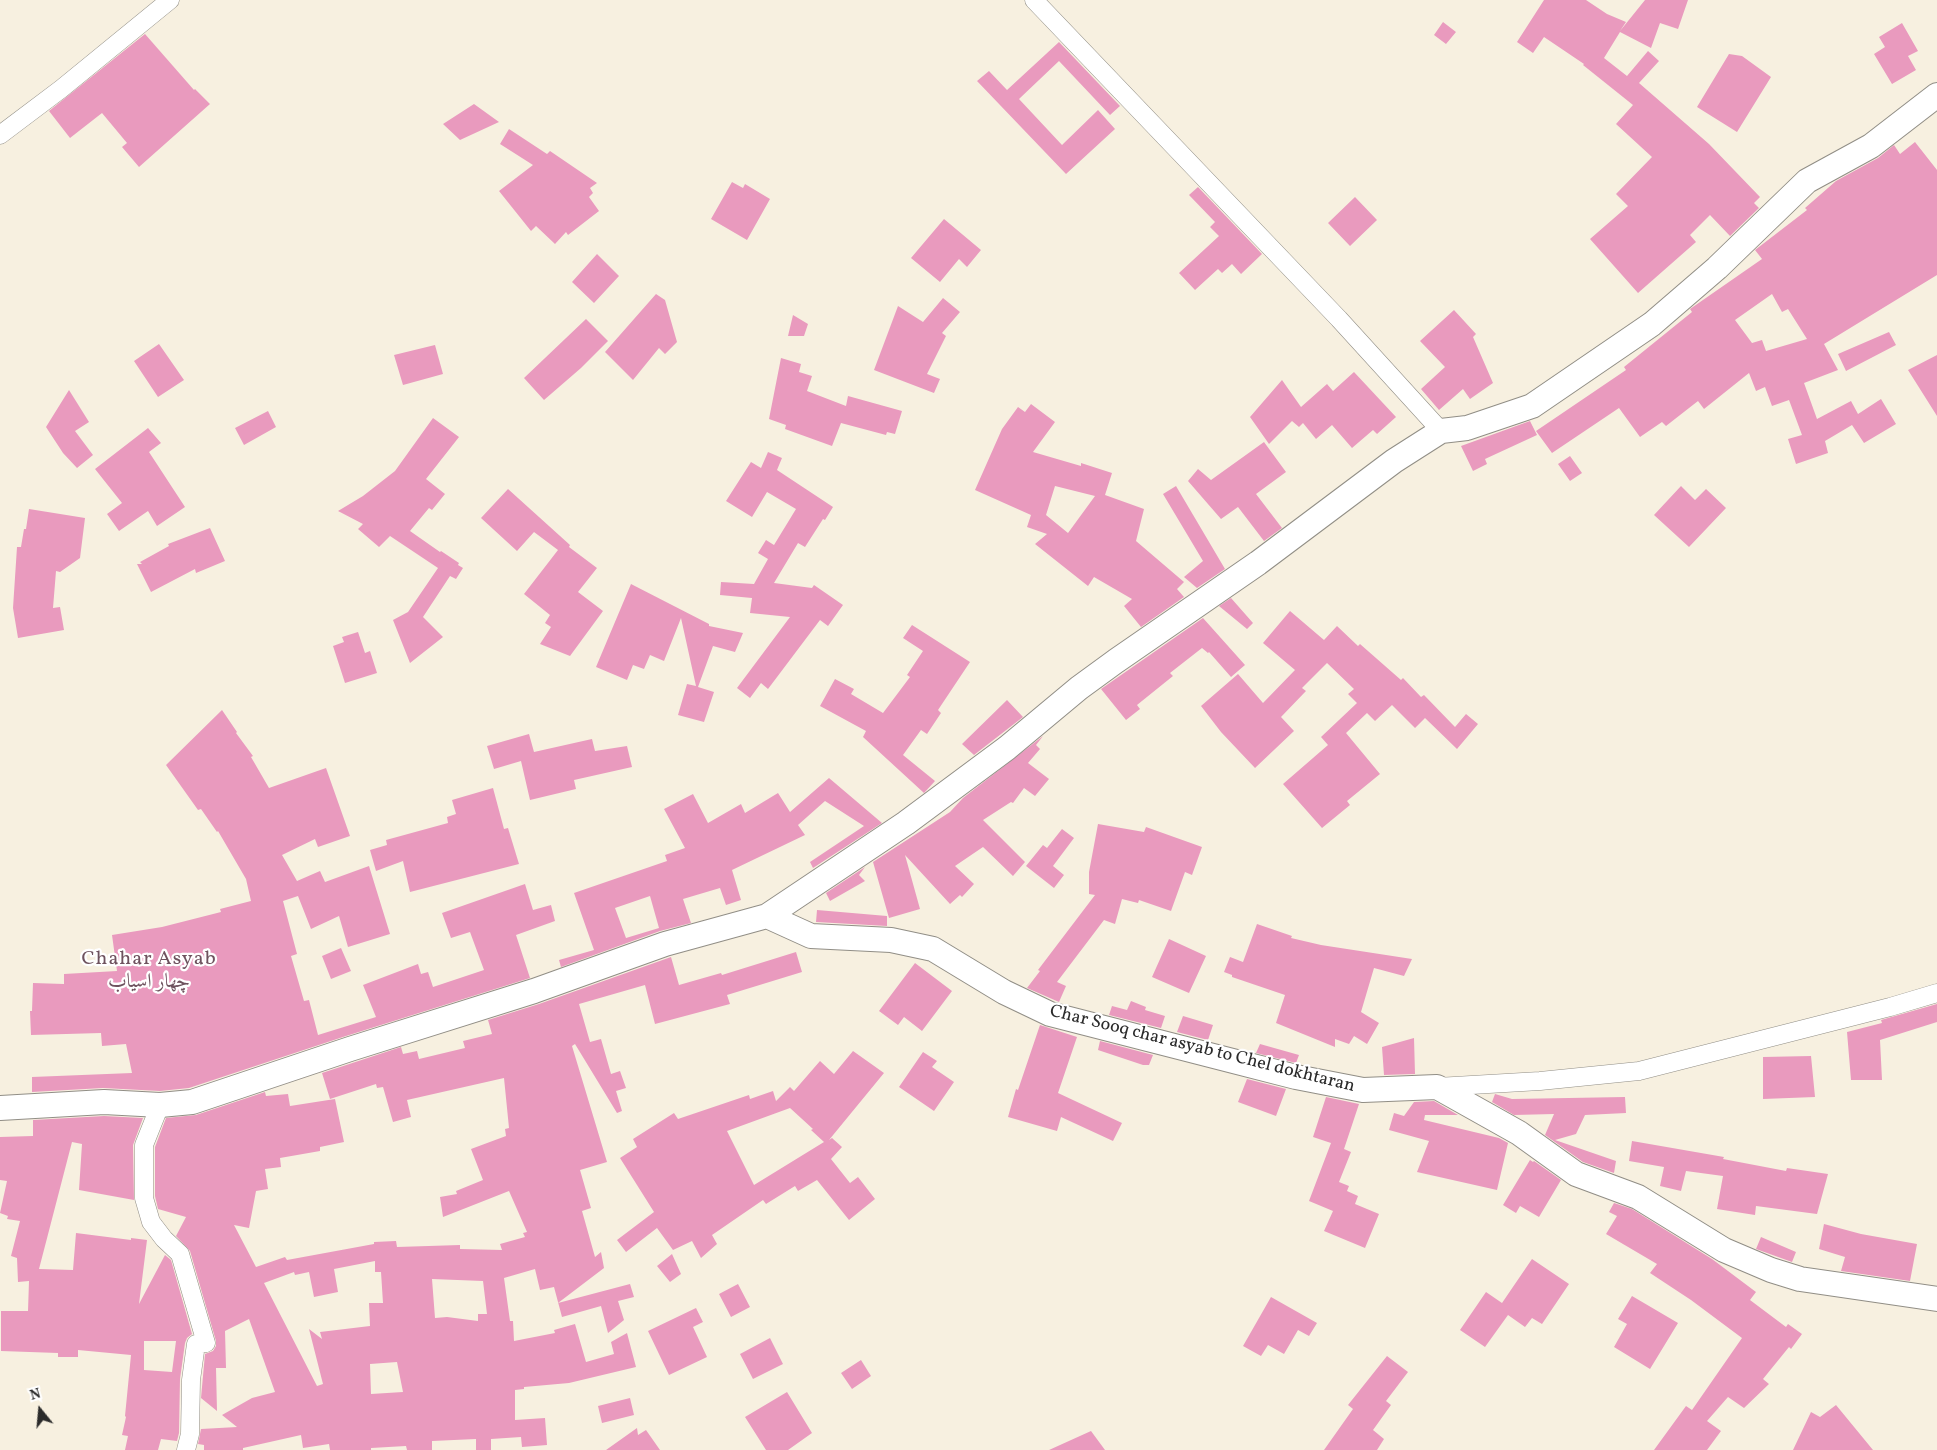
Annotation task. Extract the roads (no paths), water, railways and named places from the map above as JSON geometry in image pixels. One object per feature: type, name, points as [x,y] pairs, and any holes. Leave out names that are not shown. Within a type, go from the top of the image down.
[{"type":"street","points":[[0,134],[61,90],[170,0]]},
{"type":"street","points":[[1034,0],[1339,319],[1441,431]]},
{"type":"street","points":[[0,1108],[104,1102],[160,1105],[192,1102],[350,1049],[534,992],[665,944],[767,916],[906,824],[1000,753],[1116,661],[1258,563],[1394,461],[1441,431],[1467,428],[1532,406],[1652,324],[1717,268],[1807,181],[1871,146],[1937,95]]},
{"type":"street","name":"Char Sooq char asyab to Chel dokhtaran","points":[[767,916],[811,936],[891,940],[933,949],[1004,992],[1050,1014],[1233,1061],[1296,1077],[1363,1090],[1437,1087]]},
{"type":"street","points":[[1437,1087],[1540,1081],[1639,1071],[1890,1007],[1937,993]]},
{"type":"street","points":[[1437,1087],[1519,1133],[1576,1174],[1638,1197],[1724,1250],[1771,1270],[1800,1279],[1937,1299]]},
{"type":"street","points":[[160,1105],[144,1145],[144,1198],[151,1222],[164,1239],[180,1254],[206,1343],[196,1344],[191,1380],[190,1434],[186,1450]]},
{"type":"district","name":"Chahar Asyab چهار اسیاب","points":[[149,972]]}]
